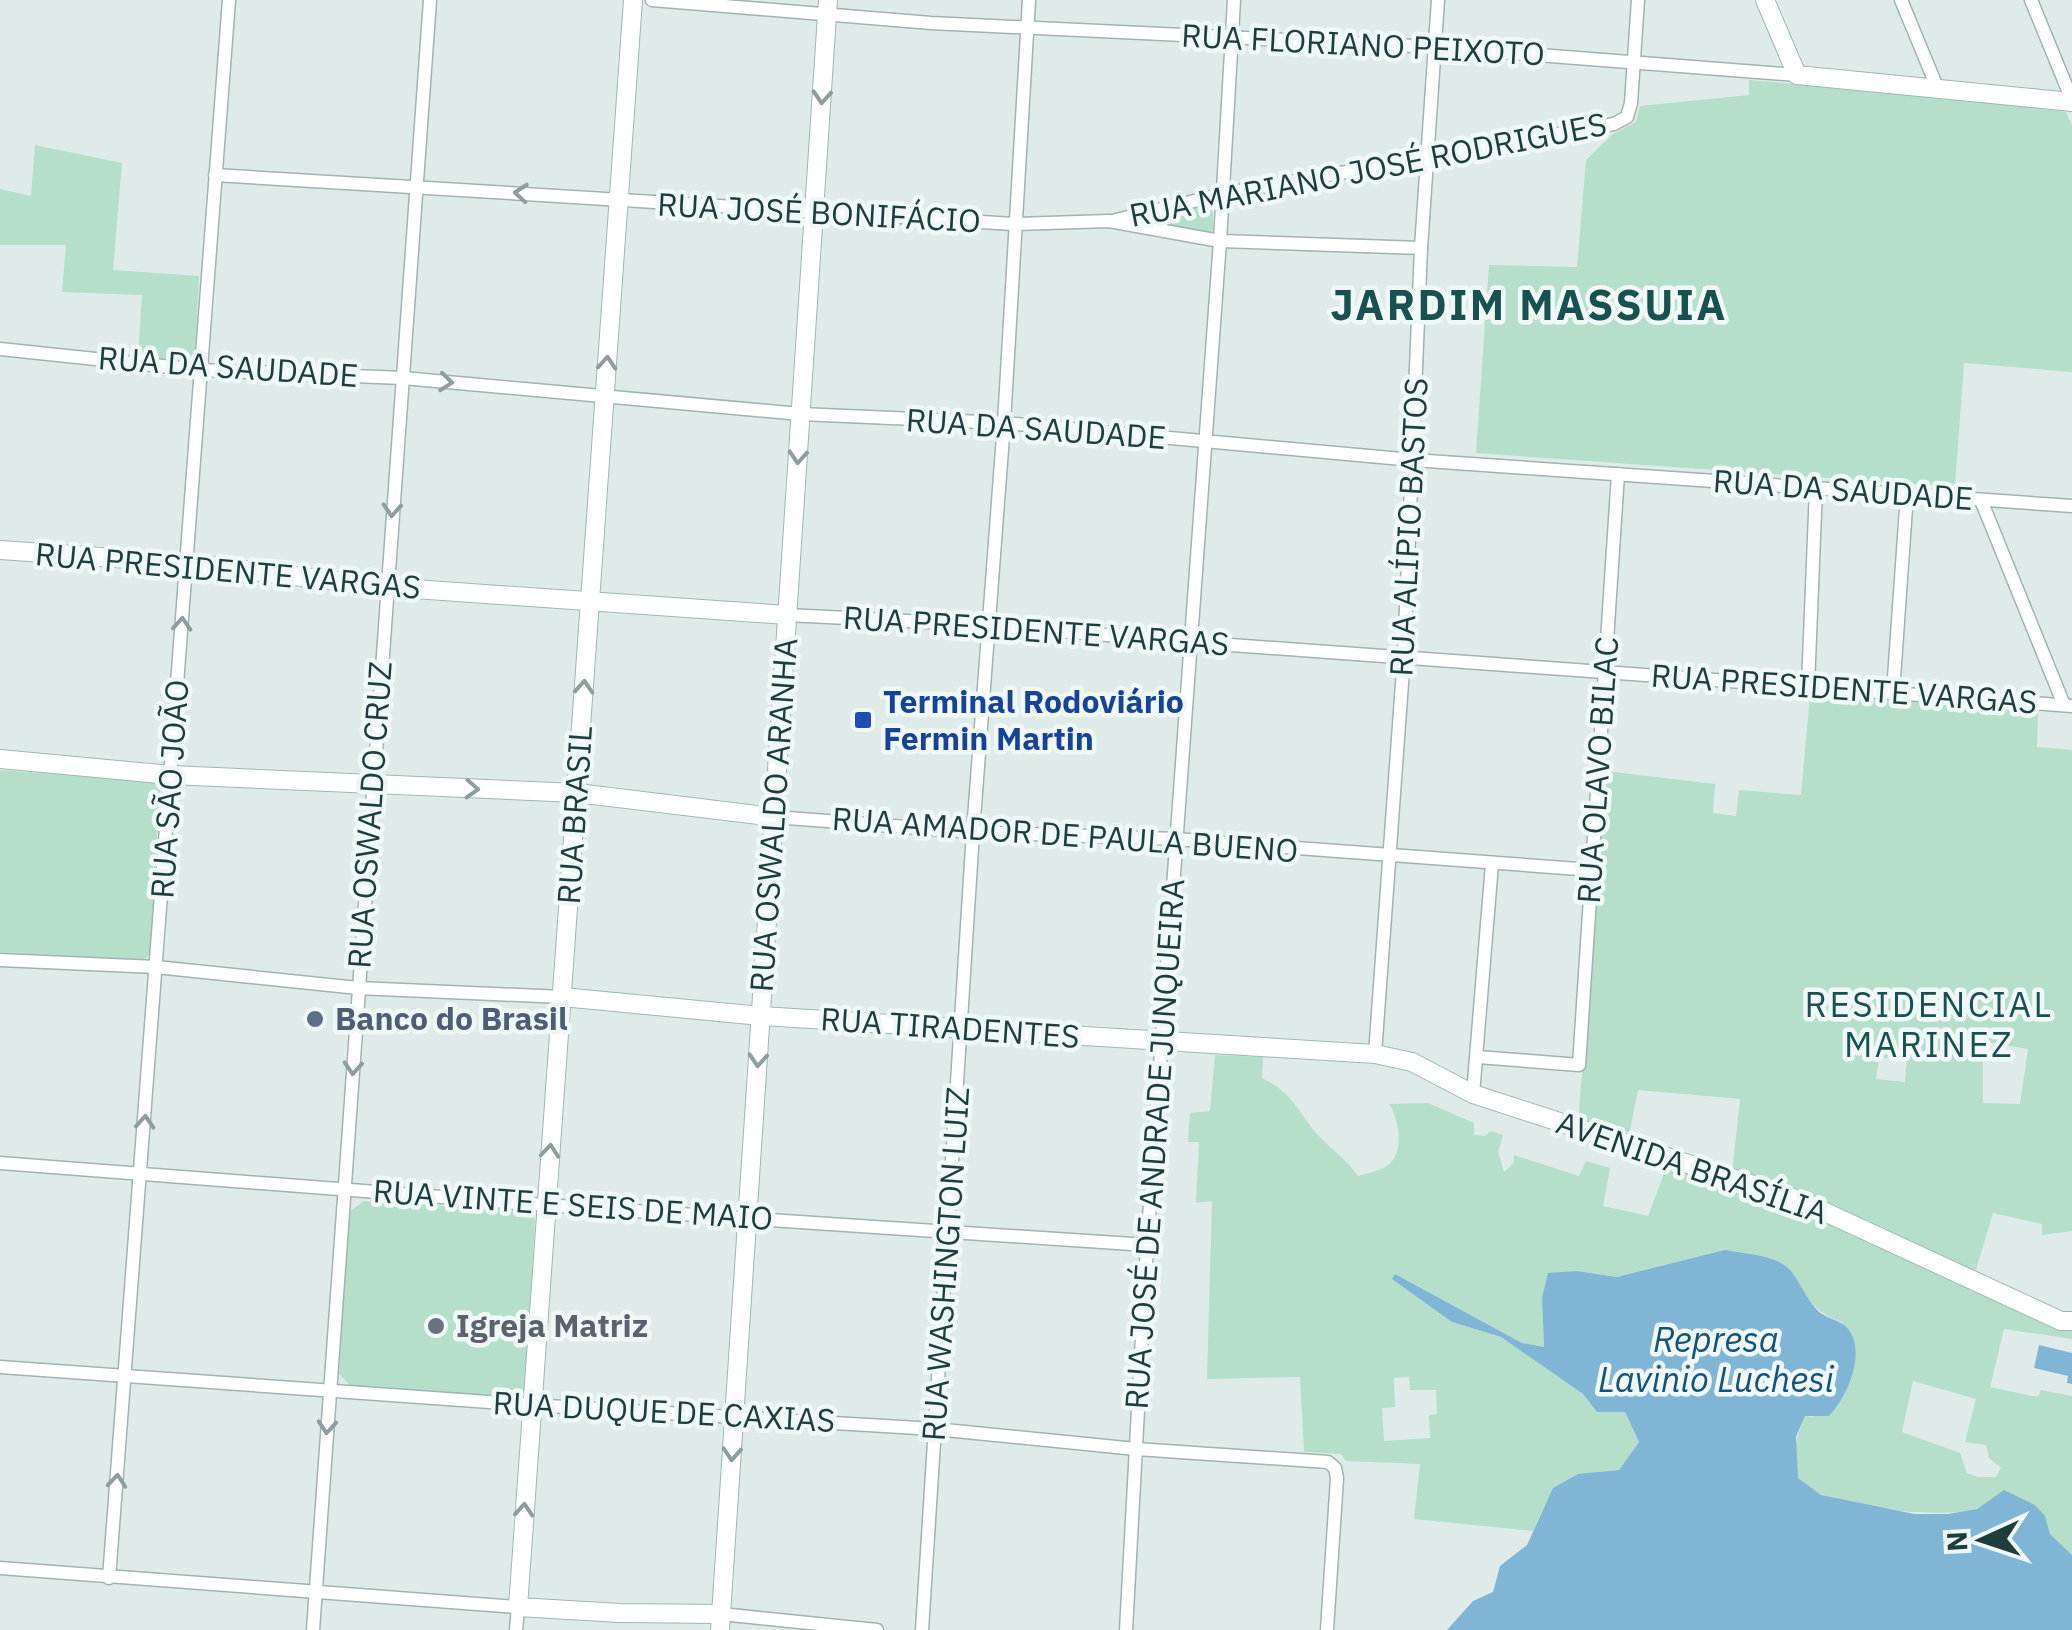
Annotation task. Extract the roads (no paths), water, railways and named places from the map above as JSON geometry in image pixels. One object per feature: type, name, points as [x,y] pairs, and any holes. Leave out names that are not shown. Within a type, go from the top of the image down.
[{"type":"street","name":"RUA SÃO JOÃO","points":[[109,1578],[229,0]]},
{"type":"street","name":"RUA OSWALDO CRUZ","points":[[312,1630],[430,0]]},
{"type":"street","name":"RUA BRASIL","points":[[516,1630],[633,0]]},
{"type":"street","name":"RUA FLORIANO PEIXOTO","points":[[652,0],[828,6],[1027,28],[1435,47],[2072,101]]},
{"type":"street","name":"RUA WASHINGTON LUIZ","points":[[922,1630],[1029,0]]},
{"type":"street","name":"RUA JOSÉ DE ANDRADE JUNQUEIRA","points":[[1126,1630],[1147,1245],[1234,0]]},
{"type":"street","name":"RUA ALÍPIO BASTOS","points":[[1374,1054],[1404,656],[1421,248],[1438,0]]},
{"type":"street","points":[[1634,63],[1638,0]]},
{"type":"street","points":[[1765,0],[1797,75]]},
{"type":"street","points":[[1901,0],[1937,88]]},
{"type":"street","points":[[2031,0],[2072,101]]},
{"type":"street","name":"RUA OSWALDO ARANHA","points":[[720,1622],[828,6]]},
{"type":"street","name":"RUA MARIANO JOSÉ RODRIGUES","points":[[1108,221],[1223,194],[1614,124],[1627,117],[1634,63]]},
{"type":"street","name":"RUA JOSÉ BONIFÁCIO","points":[[216,175],[1014,224],[1108,221],[1220,241],[1421,248]]},
{"type":"street","name":"RUA DA SAUDADE","points":[[0,349],[200,370],[402,378],[801,414],[1004,423],[1413,460],[2072,506]]},
{"type":"street","name":"RUA OLAVO BILAC","points":[[1478,1057],[1579,1065],[1618,474]]},
{"type":"street","points":[[1808,686],[1816,488]]},
{"type":"street","points":[[1892,692],[1907,494]]},
{"type":"street","points":[[1981,500],[2068,706]]},
{"type":"street","name":"RUA PRESIDENTE VARGAS","points":[[0,550],[186,563],[386,587],[990,624],[2068,706]]},
{"type":"street","name":"RUA AMADOR DE PAULA BUENO","points":[[0,760],[171,775],[577,794],[774,817],[973,832],[1175,839],[1592,870]]},
{"type":"street","points":[[1474,1094],[1492,864]]},
{"type":"street","name":"RUA TIRADENTES","points":[[0,960],[156,967],[358,988],[562,997],[761,1016],[1374,1054],[1412,1062],[1474,1094]]},
{"type":"street","name":"AVENIDA BRASÍLIA","points":[[1474,1094],[1799,1200],[2061,1321],[2072,1321]]},
{"type":"street","name":"RUA VINTE E SEIS DE MAIO","points":[[0,1163],[545,1205],[1147,1245]]},
{"type":"street","name":"RUA DUQUE DE CAXIAS","points":[[0,1367],[935,1429],[1136,1449],[1328,1462],[1338,1478],[1327,1630]]},
{"type":"street","points":[[0,1568],[518,1608],[877,1630]]},
{"type":"water","name":"Represa Lavinio Luchesi","points":[[1725,1250],[1770,1258],[1785,1266],[1817,1310],[1846,1326],[1854,1340],[1855,1363],[1842,1398],[1829,1416],[1805,1416],[1796,1437],[1798,1478],[1821,1495],[1914,1514],[1977,1509],[2004,1490],[2035,1505],[2045,1516],[2050,1534],[2072,1555],[2072,1630],[1447,1630],[1473,1601],[1493,1592],[1500,1566],[1527,1545],[1553,1488],[1578,1474],[1619,1470],[1639,1442],[1625,1412],[1597,1412],[1583,1394],[1501,1337],[1452,1322],[1392,1279],[1395,1274],[1522,1343],[1544,1347],[1542,1298],[1548,1273],[1577,1271],[1617,1277]]},
{"type":"water","points":[[2039,1345],[2072,1353],[2072,1384],[2067,1383],[2068,1376],[2034,1368]]},
{"type":"place","name":"Terminal Rodoviário Fermin Martin","points":[[863,720]]},
{"type":"place","name":"Banco do Brasil","points":[[315,1019]]},
{"type":"place","name":"Igreja Matriz","points":[[436,1326]]},
{"type":"district","name":"JARDIM MASSUIA","points":[[1529,305]]},
{"type":"district","name":"RESIDENCIAL MARINEZ","points":[[1929,1025]]}]
